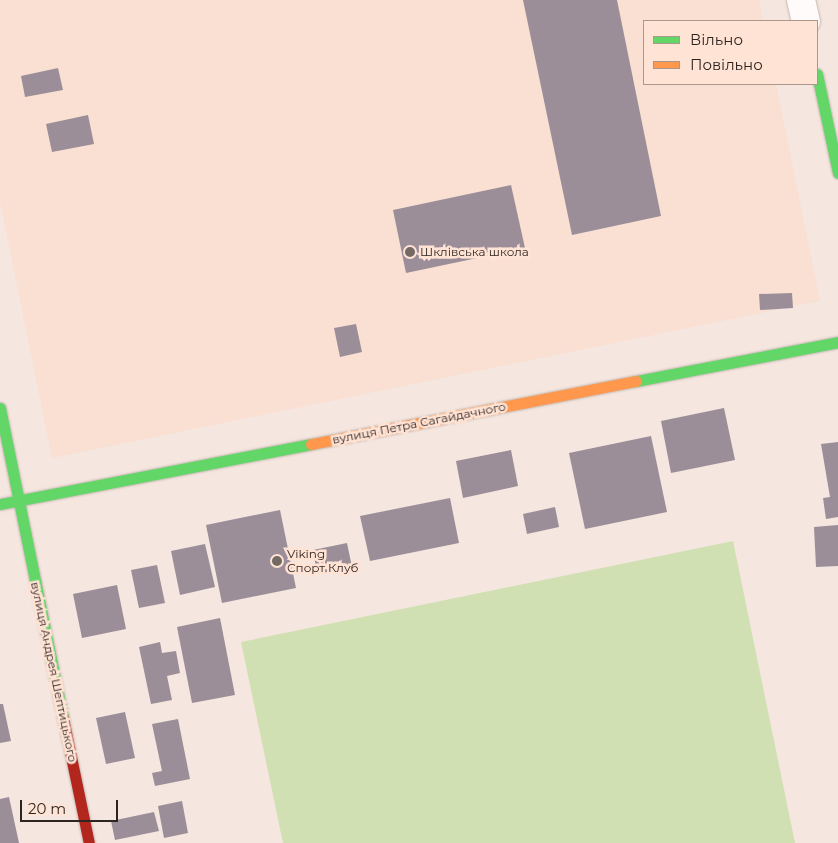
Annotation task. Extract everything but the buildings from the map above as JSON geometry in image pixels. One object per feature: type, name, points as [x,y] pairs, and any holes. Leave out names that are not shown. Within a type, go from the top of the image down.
[{"type":"street","points":[[801,0],[806,20]]},
{"type":"street","points":[[818,79],[838,173]]},
{"type":"street","name":"вулиця Петра Сагайдачного","points":[[0,504],[838,342]]},
{"type":"street","name":"вулиця Андрея Шептицького","points":[[0,408],[89,843]]},
{"type":"shaded area","name":"Шклівська школа","points":[[0,0],[759,0],[763,20],[643,20],[643,85],[776,85],[820,301],[52,458],[0,202]]},
{"type":"green space","points":[[733,541],[795,843],[283,843],[241,642]]},
{"type":"traffic: fast","points":[[818,79],[838,173]]},
{"type":"traffic: fast","points":[[636,381],[838,342]]},
{"type":"traffic: fast","points":[[0,408],[63,718]]},
{"type":"traffic: fast","points":[[0,504],[311,444]]},
{"type":"traffic: slow","points":[[311,444],[636,381]]},
{"type":"traffic: jam","points":[[63,718],[89,843]]},
{"type":"place","name":"Шклівська школа","points":[[410,252]]},
{"type":"place","name":"Viking Спорт Клуб","points":[[277,561]]}]
